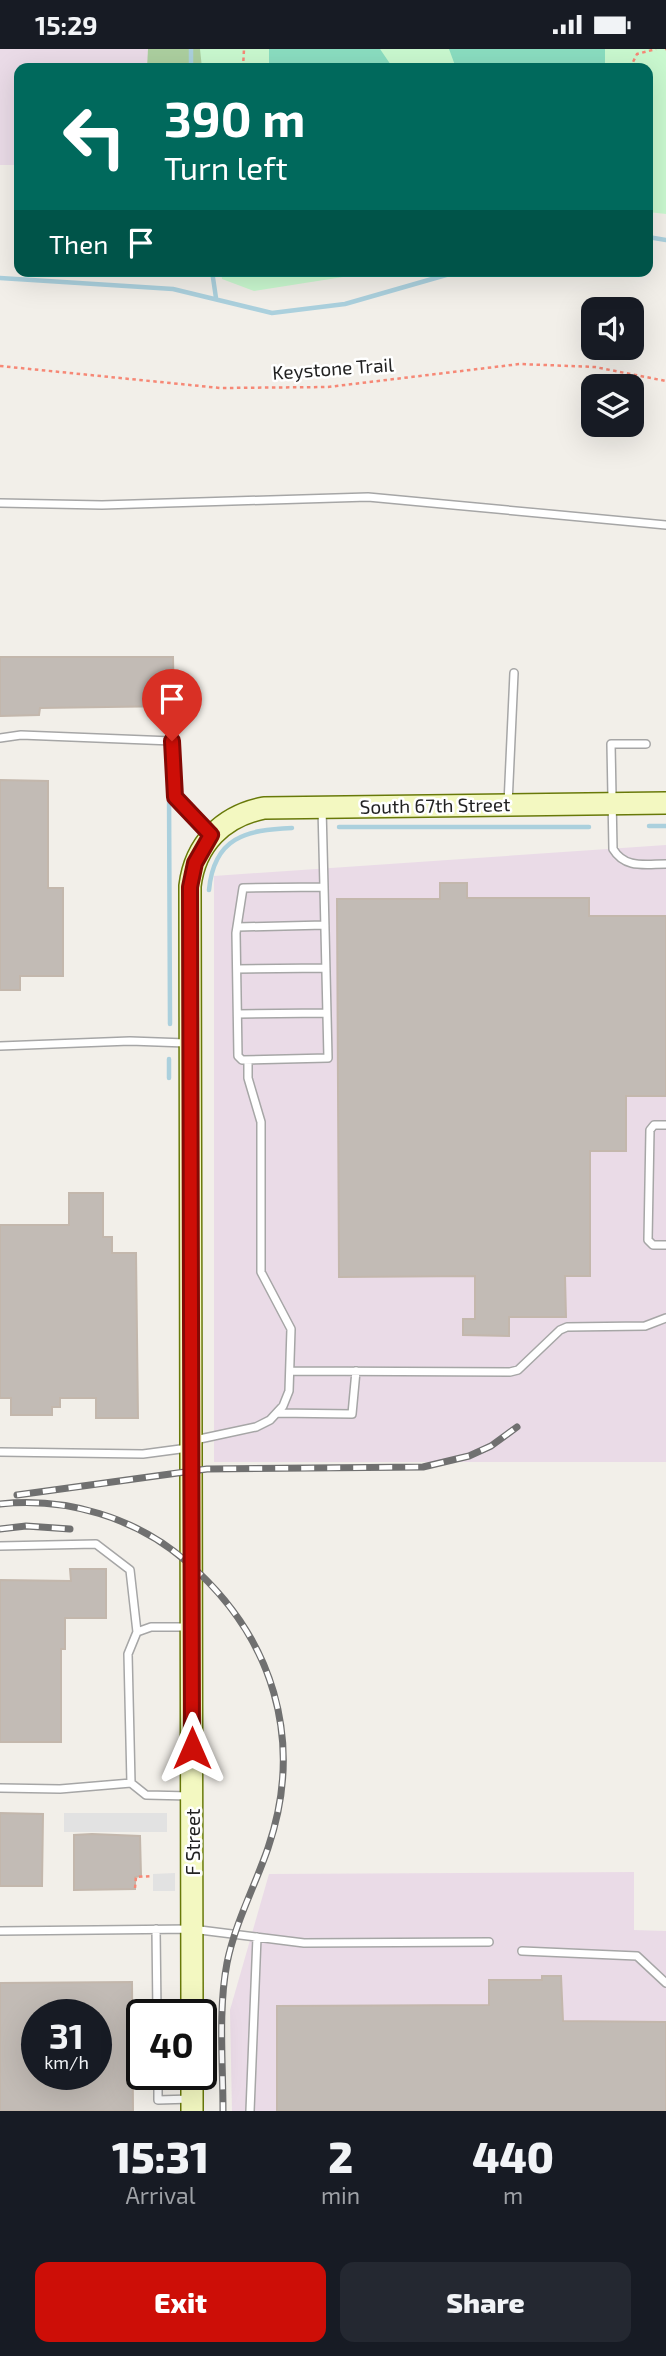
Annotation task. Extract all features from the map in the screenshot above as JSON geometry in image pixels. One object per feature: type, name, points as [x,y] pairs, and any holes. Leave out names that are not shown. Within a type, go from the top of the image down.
[{"type":"street","name":"South 67th Street","points":[[211,835],[249,811],[322,807],[666,803]]},
{"type":"street","name":"F Street","points":[[192,1999],[190,887],[195,863],[211,835]]},
{"type":"lane","points":[[0,503],[102,505],[368,497],[666,525]]},
{"type":"lane","points":[[508,805],[514,673]]},
{"type":"lane","points":[[0,738],[21,735],[172,741],[175,797],[211,835]]},
{"type":"lane","points":[[646,744],[611,744],[613,849],[620,860],[629,864],[666,864]]},
{"type":"lane","points":[[322,807],[326,925],[328,1058],[248,1060],[238,1056],[238,927],[243,888],[324,887]]},
{"type":"lane","points":[[238,927],[326,925]]},
{"type":"lane","points":[[237,969],[326,968]]},
{"type":"lane","points":[[237,1014],[327,1013]]},
{"type":"lane","points":[[0,1046],[130,1041],[191,1043]]},
{"type":"lane","points":[[0,1452],[143,1454],[256,1427],[277,1413],[289,1391],[291,1329],[261,1272],[261,1122],[248,1078],[248,1060]]},
{"type":"lane","points":[[666,1125],[654,1125],[650,1130],[648,1240],[653,1245],[666,1245]]},
{"type":"lane","points":[[290,1371],[510,1372],[518,1370],[560,1330],[567,1327],[645,1326],[666,1318]]},
{"type":"lane","points":[[277,1413],[352,1414],[356,1371]]},
{"type":"lane","points":[[0,1546],[96,1544],[130,1570],[137,1632],[128,1654],[131,1783]]},
{"type":"lane","points":[[137,1632],[151,1626],[192,1627]]},
{"type":"lane","points":[[0,1788],[60,1789],[131,1783],[146,1795],[192,1796]]},
{"type":"lane","points":[[156,1929],[157,1999]]},
{"type":"lane","points":[[0,1931],[192,1929],[304,1943],[489,1942]]},
{"type":"lane","points":[[250,2111],[257,1937]]},
{"type":"lane","points":[[522,1951],[637,1956],[666,1983]]},
{"type":"lane","points":[[158,2090],[158,2100],[192,2105]]},
{"type":"path","points":[[632,63],[637,54],[656,49]]},
{"type":"path","name":"Keystone Trail","points":[[0,366],[220,388],[328,387],[520,365],[595,367],[666,381]]},
{"type":"path","points":[[135,1888],[136,1877],[152,1876]]},
{"type":"shaded area","points":[[0,49],[149,49],[148,63],[14,63],[14,165],[0,165]]},
{"type":"shaded area","points":[[666,845],[666,1462],[214,1462],[214,876]]},
{"type":"shaded area","points":[[64,1813],[167,1813],[167,1832],[64,1832]]},
{"type":"shaded area","points":[[634,1872],[634,1930],[666,1931],[666,2111],[232,2111],[230,2010],[269,1874]]},
{"type":"shaded area","points":[[175,1873],[175,1891],[153,1891],[153,1874]]},
{"type":"green space","points":[[148,49],[229,49],[230,63],[147,63]]},
{"type":"green space","points":[[200,49],[666,49],[666,214],[653,213],[653,63],[201,63]]},
{"type":"green space","points":[[269,49],[380,49],[390,63],[269,63]]},
{"type":"green space","points":[[449,49],[605,49],[605,63],[454,63]]},
{"type":"green space","points":[[222,277],[343,277],[254,291]]},
{"type":"building","points":[[0,657],[173,657],[174,706],[40,708],[39,715],[0,716]]},
{"type":"building","points":[[0,780],[48,781],[48,888],[63,888],[63,976],[20,976],[20,990],[0,990]]},
{"type":"building","points":[[440,883],[467,883],[467,898],[589,898],[589,916],[666,916],[666,1096],[626,1096],[626,1151],[590,1151],[590,1276],[565,1276],[566,1317],[509,1317],[509,1336],[463,1335],[463,1319],[475,1319],[475,1276],[339,1277],[337,899],[440,899]]},
{"type":"building","points":[[69,1193],[103,1193],[103,1237],[112,1237],[112,1253],[136,1253],[138,1418],[96,1418],[96,1398],[60,1398],[60,1407],[52,1407],[52,1415],[11,1415],[11,1398],[0,1398],[0,1225],[69,1225]]},
{"type":"building","points":[[70,1569],[106,1569],[106,1618],[65,1618],[65,1649],[61,1649],[61,1742],[0,1742],[0,1580],[71,1581]]},
{"type":"building","points":[[0,1813],[43,1814],[42,1886],[0,1886]]},
{"type":"building","points":[[74,1835],[140,1836],[141,1876],[135,1877],[135,1889],[74,1890]]},
{"type":"building","points":[[542,1976],[561,1976],[563,2021],[666,2022],[666,2111],[277,2111],[277,2006],[489,2005],[489,1980],[542,1980]]},
{"type":"building","points":[[132,1982],[132,1999],[126,1999],[126,2090],[133,2090],[133,2111],[0,2111],[0,1983]]},
{"type":"waterway","points":[[191,49],[191,63]]},
{"type":"waterway","points":[[653,238],[666,240]]},
{"type":"waterway","points":[[213,277],[216,298]]},
{"type":"waterway","points":[[0,278],[173,289],[272,313],[345,304],[439,277]]},
{"type":"waterway","points":[[169,788],[170,1024]]},
{"type":"waterway","points":[[649,826],[666,826]]},
{"type":"waterway","points":[[339,827],[589,827]]},
{"type":"waterway","points":[[209,890],[218,858],[235,840],[260,831],[292,828]]},
{"type":"waterway","points":[[169,1059],[169,1078]]},
{"type":"railway","points":[[17,1495],[207,1469],[423,1467],[469,1456],[491,1446],[517,1427]]},
{"type":"railway","points":[[0,1504],[50,1504],[99,1513],[146,1533],[167,1546],[217,1591],[241,1623],[260,1657],[274,1692],[281,1730],[283,1768],[279,1808],[268,1848],[240,1919],[227,1963],[222,2018],[223,2111]]},
{"type":"railway","points":[[0,1529],[26,1526],[70,1529]]},
{"type":"route","points":[[172,741],[175,797],[211,835],[199,853],[190,887],[192,1748]]}]
